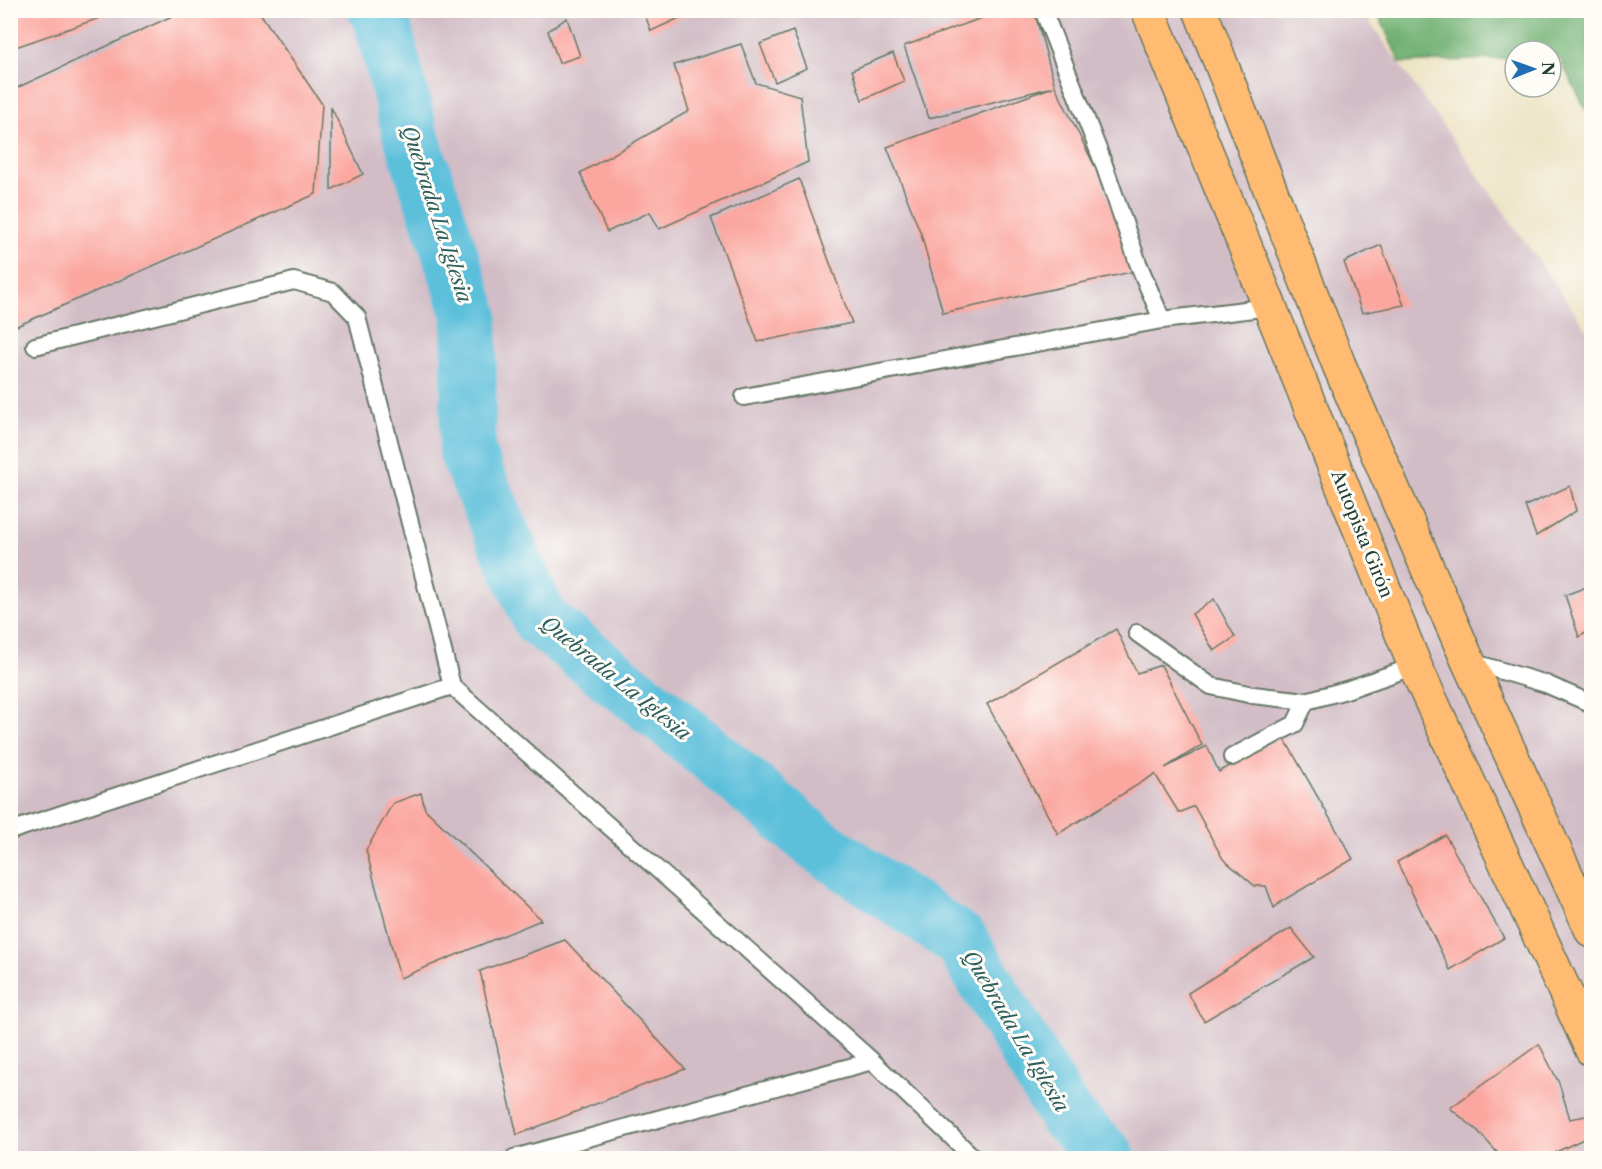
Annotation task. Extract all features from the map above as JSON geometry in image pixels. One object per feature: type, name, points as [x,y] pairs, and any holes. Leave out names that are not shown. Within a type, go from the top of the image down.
[{"type":"highway","name":"Autopista Girón","points":[[1148,10],[1415,666],[1592,1050]]},
{"type":"highway","points":[[1200,10],[1339,365],[1468,661],[1592,931]]},
{"type":"lane","points":[[1043,10],[1103,162],[1150,294],[1162,320]]},
{"type":"lane","points":[[35,346],[294,280],[333,291],[357,317],[452,686],[872,1061],[974,1158]]},
{"type":"lane","points":[[744,397],[1162,320],[1270,306]]},
{"type":"lane","points":[[1137,633],[1211,686],[1253,695],[1306,701],[1347,690],[1415,666]]},
{"type":"lane","points":[[1468,661],[1546,684],[1592,704]]},
{"type":"lane","points":[[10,831],[452,686]]},
{"type":"lane","points":[[1232,757],[1295,724],[1306,701]]},
{"type":"lane","points":[[514,1158],[872,1061]]},
{"type":"shaded area","points":[[10,11],[1362,11],[1591,335],[1591,1158],[11,1158]]},
{"type":"green space","points":[[1377,11],[1591,11],[1591,119],[1563,66],[1563,39],[1503,39],[1503,59],[1400,63]]},
{"type":"building","points":[[10,10],[120,10],[120,11],[10,49]]},
{"type":"building","points":[[185,10],[258,10],[322,104],[316,194],[10,329],[10,91]]},
{"type":"building","points":[[643,10],[697,10],[651,31]]},
{"type":"building","points":[[1004,10],[1034,10],[1055,86],[1099,175],[1136,271],[943,313],[921,234],[887,147],[1053,87],[929,118],[904,46]]},
{"type":"building","points":[[567,18],[580,56],[559,63],[548,31]]},
{"type":"building","points":[[793,31],[807,68],[775,82],[760,44]]},
{"type":"building","points":[[741,44],[756,83],[800,96],[808,162],[659,229],[650,212],[607,232],[580,173],[689,111],[674,65]]},
{"type":"building","points":[[893,53],[904,81],[862,100],[852,70]]},
{"type":"building","points":[[331,107],[363,174],[331,190]]},
{"type":"building","points":[[799,179],[852,323],[758,342],[711,218]]},
{"type":"building","points":[[1381,245],[1404,305],[1362,313],[1344,262]]},
{"type":"building","points":[[1570,486],[1576,511],[1536,536],[1525,506]]},
{"type":"building","points":[[1592,585],[1592,629],[1579,637],[1565,595]]},
{"type":"building","points":[[1214,599],[1235,637],[1214,651],[1192,614]]},
{"type":"building","points":[[1116,629],[1137,673],[1161,665],[1202,745],[1165,768],[1207,746],[1219,772],[1283,736],[1353,859],[1274,908],[1266,886],[1255,886],[1223,859],[1194,806],[1179,813],[1155,774],[1058,834],[987,704]]},
{"type":"building","points":[[421,793],[425,809],[541,920],[400,978],[366,850],[393,803]]},
{"type":"building","points":[[1445,835],[1504,938],[1450,970],[1397,862]]},
{"type":"building","points":[[1291,928],[1314,957],[1204,1021],[1188,993]]},
{"type":"building","points":[[565,940],[685,1069],[517,1135],[480,971]]},
{"type":"building","points":[[1539,1044],[1559,1083],[1570,1119],[1592,1115],[1592,1135],[1556,1152],[1561,1158],[1502,1158],[1478,1131],[1450,1108]]},
{"type":"waterway","name":"Quebrada La Iglesia","points":[[376,10],[381,17],[410,133],[470,314],[467,453],[540,620],[680,729],[816,843],[961,941],[1066,1116],[1108,1158]]}]
